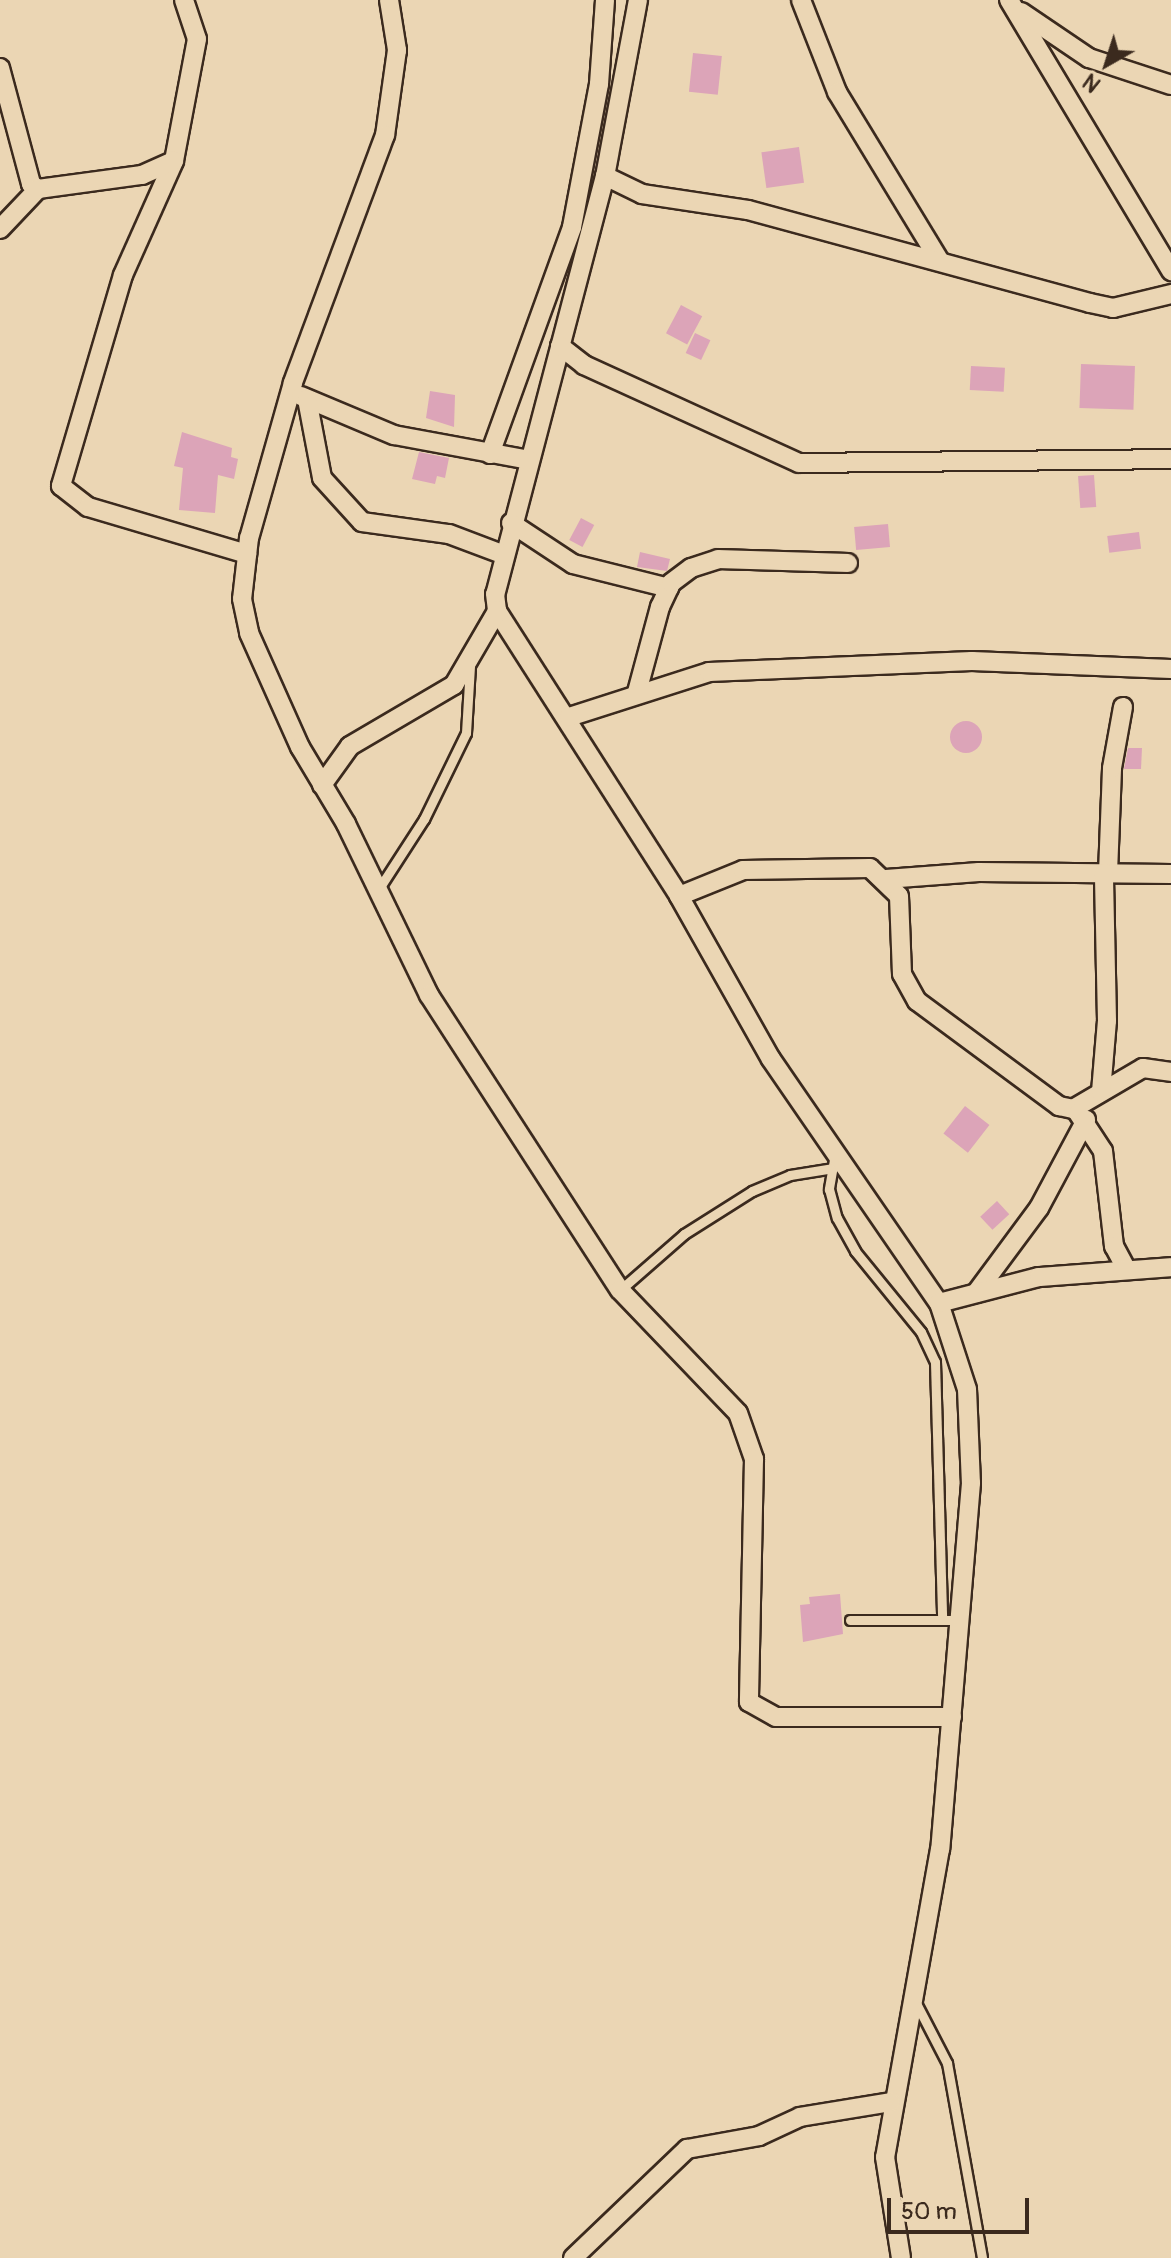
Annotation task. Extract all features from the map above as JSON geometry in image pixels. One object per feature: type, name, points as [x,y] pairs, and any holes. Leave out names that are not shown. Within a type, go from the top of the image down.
[{"type":"street","points":[[184,0],[197,39],[174,161],[123,275],[61,486],[88,507],[247,554]]},
{"type":"street","points":[[389,0],[397,50],[385,135],[247,554],[242,599],[249,633],[429,995],[620,1290],[738,1413],[754,1459],[748,1681],[755,1710],[776,1717],[952,1717]]},
{"type":"street","points":[[490,454],[572,227],[599,84],[605,0]]},
{"type":"street","points":[[801,0],[837,92],[939,260]]},
{"type":"street","points":[[322,785],[350,746],[437,698],[471,663],[497,611],[502,554],[605,176],[637,3]]},
{"type":"street","points":[[1012,4],[1089,58],[1171,85]]},
{"type":"street","points":[[1012,4],[1171,271]]},
{"type":"street","points":[[0,68],[31,184],[38,189]]},
{"type":"street","points":[[0,229],[38,189],[142,175],[174,161]]},
{"type":"street","points":[[605,176],[634,192],[748,210],[1113,308],[1171,294]]},
{"type":"street","points":[[560,346],[597,372],[799,463],[1171,459]]},
{"type":"street","points":[[299,395],[394,435],[529,460]]},
{"type":"street","points":[[299,395],[322,478],[338,503],[362,522],[449,534],[502,554]]},
{"type":"street","points":[[511,523],[573,564],[669,588]]},
{"type":"street","points":[[637,692],[669,588],[691,568],[718,559],[848,563]]},
{"type":"street","points":[[497,611],[569,717],[679,896],[771,1059],[837,1147],[939,1303],[967,1389],[971,1483],[940,1849],[891,2102],[885,2157],[901,2258]]},
{"type":"street","points":[[569,717],[637,692],[709,672],[972,661],[1171,669]]},
{"type":"street","points":[[1101,1092],[1107,1021],[1106,873],[1112,768],[1123,707]]},
{"type":"street","points":[[679,896],[766,868],[870,868],[886,879],[899,896],[902,974],[917,1001],[1059,1106],[1080,1114],[1103,1151],[1114,1246],[1127,1270]]},
{"type":"street","points":[[886,879],[1171,874]]},
{"type":"street","points":[[976,1293],[1039,1208],[1080,1114],[1101,1092],[1143,1068],[1171,1072]]},
{"type":"street","points":[[939,1303],[1039,1277],[1171,1267]]},
{"type":"street","points":[[573,2258],[687,2149],[759,2136],[800,2117],[891,2102]]},
{"type":"lane","points":[[378,890],[424,819],[466,733],[471,663]]},
{"type":"lane","points":[[837,1147],[829,1189],[837,1218],[855,1251],[921,1332],[935,1362],[942,1618]]},
{"type":"lane","points":[[620,1290],[684,1234],[752,1191],[790,1175],[833,1168]]},
{"type":"lane","points":[[850,1620],[961,1620]]},
{"type":"lane","points":[[912,1996],[947,2063],[982,2258]]},
{"type":"building","points":[[693,53],[722,56],[718,95],[689,92]]},
{"type":"building","points":[[799,147],[804,183],[766,188],[761,152]]},
{"type":"building","points":[[681,305],[702,316],[687,345],[666,333]]},
{"type":"building","points":[[695,333],[710,340],[701,360],[686,353]]},
{"type":"building","points":[[1081,364],[1135,366],[1133,410],[1079,408]]},
{"type":"building","points":[[971,366],[1005,368],[1004,392],[970,390]]},
{"type":"building","points":[[430,391],[455,395],[454,427],[426,418]]},
{"type":"building","points":[[182,432],[232,448],[231,457],[238,459],[234,479],[218,475],[215,513],[179,510],[183,468],[174,466]]},
{"type":"building","points":[[419,452],[449,458],[445,478],[437,476],[435,484],[412,479]]},
{"type":"building","points":[[1094,475],[1096,507],[1080,508],[1078,476]]},
{"type":"building","points":[[581,518],[594,525],[583,547],[569,540]]},
{"type":"building","points":[[888,524],[890,547],[856,550],[854,527]]},
{"type":"building","points":[[1139,532],[1141,549],[1109,553],[1107,536]]},
{"type":"building","points":[[640,552],[670,559],[667,571],[637,567]]},
{"type":"building","points":[[966,721],[977,726],[982,737],[977,748],[966,753],[955,748],[950,737],[955,726]]},
{"type":"building","points":[[1128,748],[1142,748],[1141,769],[1124,769]]},
{"type":"building","points":[[965,1106],[989,1125],[968,1153],[943,1134]]},
{"type":"building","points":[[997,1201],[1009,1214],[992,1230],[980,1217]]},
{"type":"building","points":[[840,1594],[843,1634],[803,1642],[800,1605],[810,1604],[809,1597]]}]
